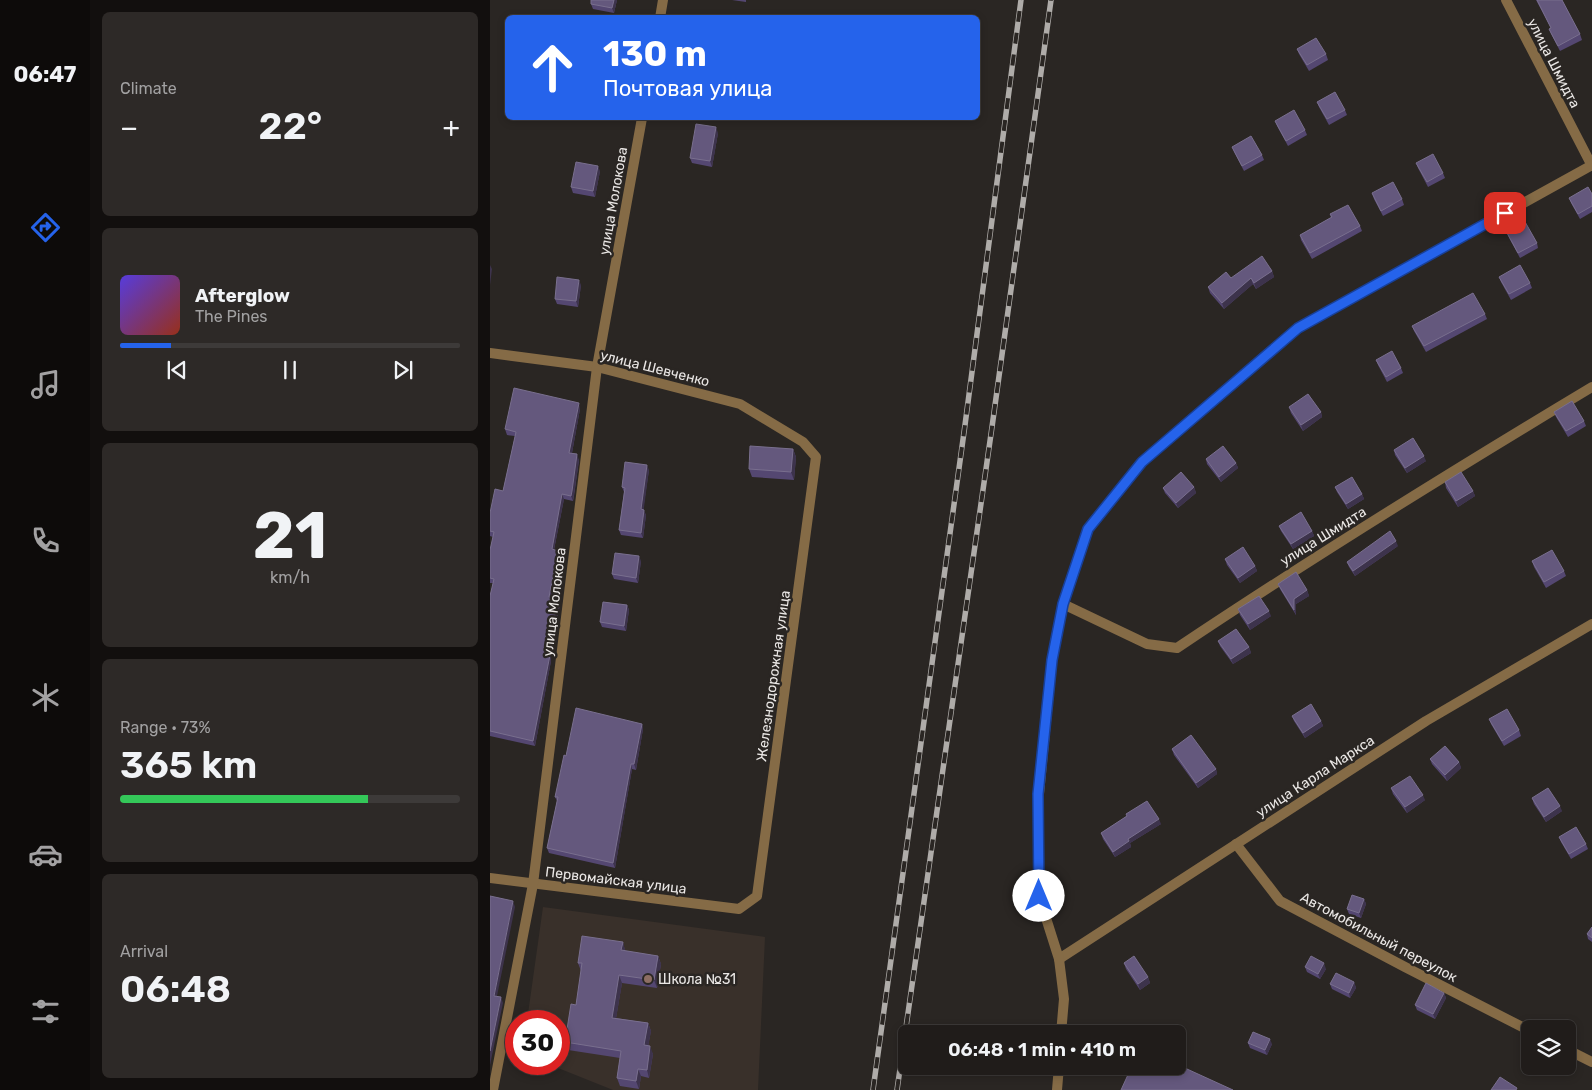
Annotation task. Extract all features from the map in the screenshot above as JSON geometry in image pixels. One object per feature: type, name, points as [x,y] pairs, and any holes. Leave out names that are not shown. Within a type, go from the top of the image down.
[{"type":"street","points":[[660,15],[663,0]]},
{"type":"street","name":"улица Шмидта","points":[[1506,0],[1592,165]]},
{"type":"street","name":"улица Молокова","points":[[493,1090],[533,884],[597,367],[642,120]]},
{"type":"street","points":[[1063,1025],[1064,999],[1059,959],[1039,896],[1038,794],[1052,660],[1063,604],[1088,529],[1142,462],[1298,328],[1592,165]]},
{"type":"street","name":"улица Шевченко","points":[[490,353],[597,367],[740,404],[803,442]]},
{"type":"street","name":"улица Шмидта","points":[[1063,604],[1147,644],[1177,648],[1278,580],[1592,387]]},
{"type":"street","name":"Железнодорожная улица","points":[[739,909],[758,896],[816,457],[803,442]]},
{"type":"street","name":"улица Карла Маркса","points":[[1059,959],[1426,721],[1592,624]]},
{"type":"street","name":"Автомобильный переулок","points":[[1236,844],[1280,901],[1521,1026]]},
{"type":"street","name":"Первомайская улица","points":[[490,878],[739,909]]},
{"type":"street","points":[[1576,1054],[1592,1062]]},
{"type":"street","points":[[1057,1090],[1058,1075]]},
{"type":"shaded area","name":"Школа №31","points":[[543,907],[765,937],[758,1090],[613,1090],[570,1073],[570,1010],[529,1010]]},
{"type":"building","points":[[591,0],[614,0],[612,8],[591,4]]},
{"type":"building","points":[[1537,0],[1562,0],[1580,34],[1558,46]]},
{"type":"building","points":[[1316,38],[1326,54],[1307,65],[1297,49]]},
{"type":"building","points":[[1335,92],[1345,110],[1327,119],[1317,102]]},
{"type":"building","points":[[1294,110],[1305,130],[1286,141],[1275,121]]},
{"type":"building","points":[[696,124],[716,127],[710,161],[690,158]]},
{"type":"building","points":[[1251,136],[1262,155],[1242,166],[1232,147]]},
{"type":"building","points":[[1433,154],[1443,173],[1427,182],[1416,163]]},
{"type":"building","points":[[576,162],[598,166],[593,191],[571,187]]},
{"type":"building","points":[[1393,182],[1402,199],[1381,211],[1372,193]]},
{"type":"building","points":[[1588,187],[1592,194],[1592,206],[1578,214],[1569,198]]},
{"type":"building","points":[[1348,205],[1360,226],[1310,253],[1300,235],[1332,217],[1330,214]]},
{"type":"building","points":[[1524,220],[1537,243],[1518,253],[1506,231]]},
{"type":"building","points":[[1262,256],[1272,271],[1254,283],[1251,278],[1222,303],[1208,287],[1226,272],[1231,278]]},
{"type":"building","points":[[1520,265],[1530,283],[1509,294],[1499,277]]},
{"type":"building","points":[[557,277],[579,280],[576,301],[555,299]]},
{"type":"building","points":[[1473,293],[1485,314],[1424,346],[1412,326]]},
{"type":"building","points":[[1392,351],[1401,368],[1386,377],[1376,360]]},
{"type":"building","points":[[514,388],[579,403],[569,453],[577,454],[572,491],[571,496],[562,494],[552,549],[558,551],[549,597],[558,599],[547,655],[550,655],[533,741],[490,731],[490,596],[494,579],[490,578],[490,550],[494,532],[490,531],[490,513],[495,489],[503,491],[516,432],[505,429]]},
{"type":"building","points":[[1308,394],[1321,412],[1301,425],[1289,407]]},
{"type":"building","points":[[1572,401],[1584,421],[1566,431],[1554,412]]},
{"type":"building","points":[[1413,438],[1424,456],[1405,468],[1394,450]]},
{"type":"building","points":[[750,446],[793,449],[791,472],[749,469]]},
{"type":"building","points":[[1223,446],[1236,463],[1219,477],[1206,459]]},
{"type":"building","points":[[625,462],[647,465],[641,509],[644,510],[641,533],[619,530],[625,488],[622,487]]},
{"type":"building","points":[[1181,472],[1194,487],[1176,503],[1163,488]]},
{"type":"building","points":[[1461,472],[1473,491],[1456,501],[1445,482]]},
{"type":"building","points":[[1352,477],[1362,494],[1346,504],[1335,487]]},
{"type":"building","points":[[1301,512],[1312,531],[1291,544],[1279,526]]},
{"type":"building","points":[[1390,531],[1396,541],[1353,571],[1347,562]]},
{"type":"building","points":[[1243,547],[1255,566],[1238,578],[1225,559]]},
{"type":"building","points":[[1552,550],[1564,571],[1544,582],[1532,561]]},
{"type":"building","points":[[615,553],[639,556],[636,578],[612,574]]},
{"type":"building","points":[[1296,572],[1307,590],[1294,599],[1294,610],[1278,584]]},
{"type":"building","points":[[1259,596],[1269,611],[1248,624],[1238,609]]},
{"type":"building","points":[[603,602],[627,605],[624,626],[600,622]]},
{"type":"building","points":[[1236,629],[1249,647],[1231,659],[1218,641]]},
{"type":"building","points":[[1311,704],[1321,721],[1303,733],[1292,716]]},
{"type":"building","points":[[576,708],[642,724],[634,764],[631,764],[613,863],[547,848],[558,797],[555,797]]},
{"type":"building","points":[[1507,709],[1519,730],[1502,741],[1489,719]]},
{"type":"building","points":[[1191,735],[1216,769],[1196,783],[1172,749]]},
{"type":"building","points":[[1445,746],[1459,762],[1445,775],[1430,759]]},
{"type":"building","points":[[1410,776],[1423,795],[1405,807],[1391,788]]},
{"type":"building","points":[[1548,788],[1560,806],[1544,817],[1532,798]]},
{"type":"building","points":[[1147,801],[1159,819],[1128,839],[1129,841],[1113,852],[1101,833]]},
{"type":"building","points":[[1576,827],[1586,844],[1569,854],[1559,837]]},
{"type":"building","points":[[1352,895],[1364,899],[1359,913],[1347,909]]},
{"type":"building","points":[[490,896],[513,901],[494,996],[501,997],[490,1051]]},
{"type":"building","points":[[1592,927],[1592,938],[1587,934]]},
{"type":"building","points":[[582,936],[623,942],[621,950],[658,956],[654,980],[619,975],[612,1018],[648,1023],[644,1045],[650,1046],[647,1070],[638,1069],[636,1081],[617,1078],[621,1051],[570,1043],[570,1010],[571,1004],[576,1005],[582,963],[578,963]]},
{"type":"building","points":[[1134,956],[1148,977],[1138,984],[1124,963]]},
{"type":"building","points":[[1311,956],[1324,963],[1318,974],[1305,967]]},
{"type":"building","points":[[1336,973],[1354,982],[1349,993],[1330,984]]},
{"type":"building","points":[[1426,983],[1444,993],[1433,1014],[1415,1005]]},
{"type":"building","points":[[1253,1032],[1270,1039],[1265,1050],[1248,1043]]},
{"type":"building","points":[[1186,1069],[1233,1090],[1121,1090],[1128,1075],[1186,1075]]},
{"type":"building","points":[[1500,1077],[1517,1088],[1516,1090],[1491,1090]]},
{"type":"railway","points":[[873,1090],[965,425],[1021,0]]},
{"type":"railway","points":[[897,1090],[1051,0]]},
{"type":"place","name":"Школа №31","points":[[648,979]]},
{"type":"route","points":[[1039,896],[1038,794],[1052,660],[1063,604],[1088,529],[1142,462],[1298,328],[1505,213]]}]
